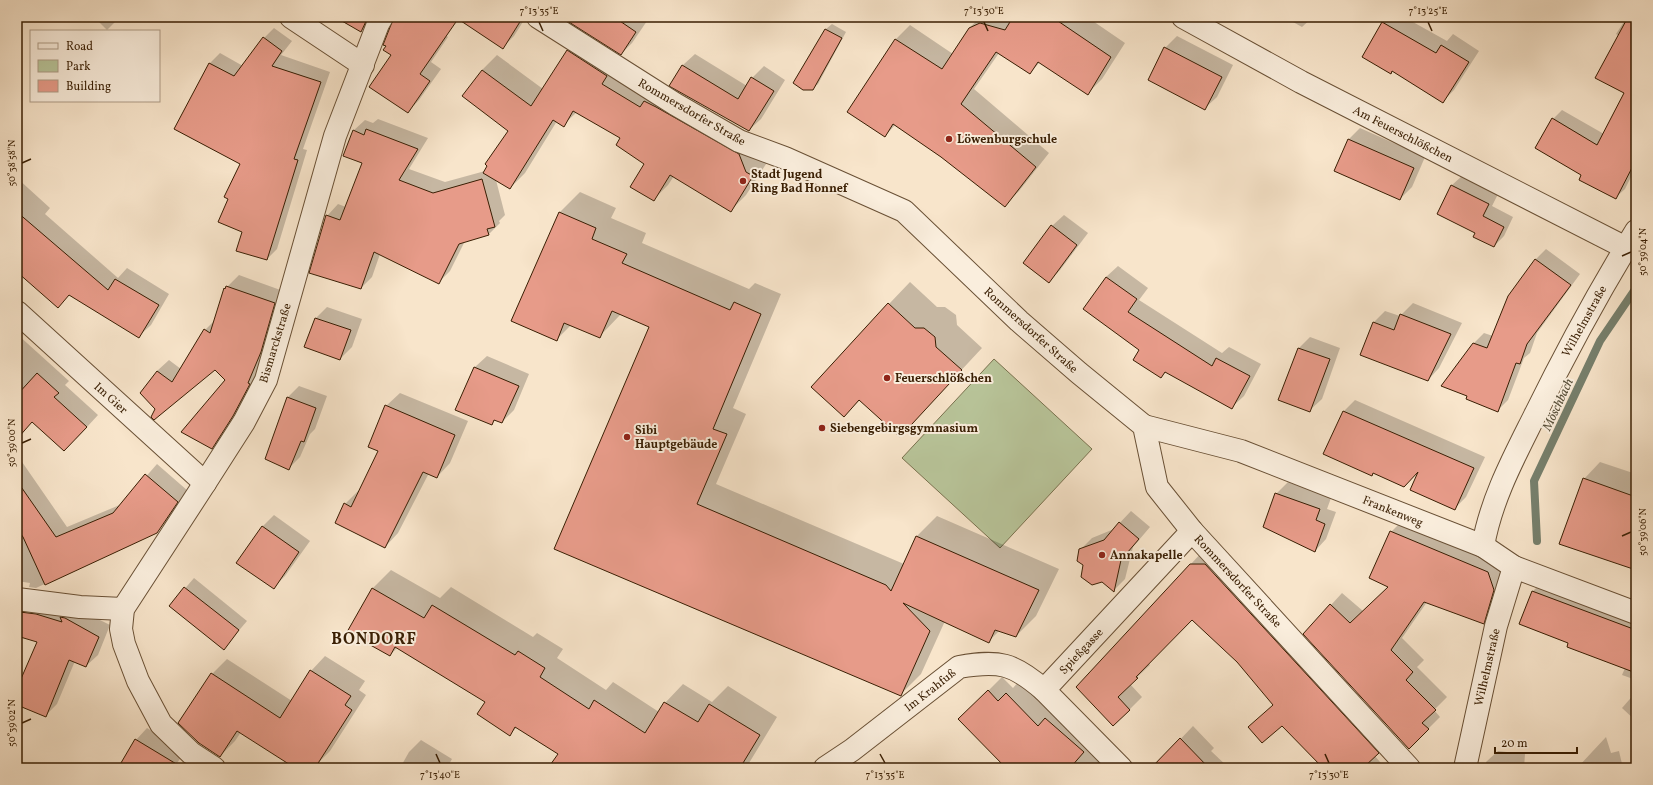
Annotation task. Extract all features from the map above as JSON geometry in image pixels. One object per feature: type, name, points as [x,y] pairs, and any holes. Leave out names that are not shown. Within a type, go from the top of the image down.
[{"type":"street","points":[[291,17],[363,65]]},
{"type":"street","name":"Bismarckstraße","points":[[123,609],[244,422],[266,380],[335,136],[382,17]]},
{"type":"street","name":"Rommersdorfer Straße","points":[[538,17],[675,104],[739,141],[785,158],[904,211],[1019,321],[1079,374],[1144,426],[1157,487],[1192,531],[1410,768]]},
{"type":"street","name":"Am Feuerschlößchen","points":[[1183,17],[1301,82],[1631,239]]},
{"type":"street","name":"Wilhelmstraße","points":[[1483,546],[1487,525],[1505,477],[1561,362],[1631,239]]},
{"type":"street","name":"Im Gier","points":[[17,312],[205,483]]},
{"type":"street","name":"Frankenweg","points":[[1144,426],[1241,451],[1483,546],[1514,567],[1636,612]]},
{"type":"street","name":"Spießgasse","points":[[1044,690],[1192,531]]},
{"type":"street","name":"Wilhelmstraße","points":[[1465,768],[1496,626],[1514,567]]},
{"type":"street","points":[[17,599],[80,607],[123,609],[121,629],[124,644],[138,681],[161,724],[191,753],[214,768]]},
{"type":"street","name":"Im Krahfuß","points":[[825,768],[852,750],[959,667],[980,663],[999,663],[1029,677],[1044,690]]},
{"type":"street","points":[[1044,690],[1121,768]]},
{"type":"green space","points":[[994,359],[1092,449],[1000,548],[902,458]]},
{"type":"building","points":[[335,17],[368,17],[361,32]]},
{"type":"building","points":[[394,17],[523,17],[503,49],[458,19],[420,74],[430,81],[408,113],[369,87],[391,55],[383,50],[386,46],[383,45]]},
{"type":"building","points":[[561,17],[614,17],[636,32],[621,55]]},
{"type":"building","points":[[1013,17],[1052,17],[1111,57],[1088,95],[1038,62],[1030,74],[996,52],[961,104],[1036,167],[1005,207],[941,157],[893,124],[885,137],[847,112],[895,39],[942,69],[969,28],[980,23],[1005,30]]},
{"type":"building","points":[[1628,17],[1636,17],[1636,160],[1616,199],[1579,180],[1581,175],[1535,148],[1552,118],[1597,145],[1624,93],[1595,78]]},
{"type":"building","points":[[1382,22],[1436,53],[1441,45],[1469,62],[1443,103],[1392,71],[1391,74],[1362,57]]},
{"type":"building","points":[[825,29],[842,38],[813,90],[803,90],[793,83]]},
{"type":"building","points":[[263,37],[282,51],[272,66],[321,82],[294,159],[298,160],[267,260],[236,251],[242,232],[218,222],[228,199],[224,197],[240,164],[174,129],[209,63],[234,76]]},
{"type":"building","points":[[1164,47],[1222,77],[1205,110],[1148,80]]},
{"type":"building","points":[[567,50],[607,76],[602,84],[640,107],[644,101],[739,154],[746,172],[753,176],[731,212],[670,175],[654,201],[630,187],[644,164],[616,145],[620,138],[573,111],[564,127],[553,120],[510,189],[483,173],[487,166],[485,164],[508,131],[462,96],[482,70],[531,106]]},
{"type":"building","points":[[682,65],[738,99],[751,77],[774,91],[749,131],[669,86]]},
{"type":"building","points":[[366,129],[418,149],[399,180],[433,193],[482,179],[495,227],[487,229],[489,235],[459,244],[439,284],[374,252],[361,289],[309,273],[326,215],[340,220],[362,163],[343,156],[353,130],[364,135]]},
{"type":"building","points":[[1348,139],[1414,168],[1400,200],[1334,171]]},
{"type":"building","points":[[1451,185],[1489,204],[1483,216],[1504,227],[1494,247],[1473,237],[1475,233],[1437,214]]},
{"type":"building","points":[[17,212],[108,290],[115,279],[159,305],[139,338],[69,295],[58,308],[17,272]]},
{"type":"building","name":"Sibi Hauptgebäude","points":[[559,212],[596,228],[592,239],[627,254],[622,263],[730,310],[734,302],[761,314],[713,429],[727,434],[697,504],[886,585],[891,591],[916,536],[1039,590],[1016,637],[995,630],[989,643],[903,603],[930,631],[901,696],[554,549],[649,327],[612,311],[600,338],[564,323],[557,341],[511,321]]},
{"type":"building","points":[[1051,225],[1077,245],[1049,283],[1023,263]]},
{"type":"building","points":[[1535,259],[1571,285],[1527,344],[1520,364],[1516,363],[1498,412],[1466,399],[1467,396],[1441,386],[1473,343],[1487,348],[1508,296]]},
{"type":"building","points":[[1106,277],[1137,299],[1128,312],[1212,366],[1216,358],[1250,376],[1232,409],[1165,372],[1161,378],[1133,360],[1139,350],[1083,309]]},
{"type":"building","points":[[226,286],[275,303],[261,352],[248,383],[250,384],[233,416],[212,449],[181,432],[225,380],[215,370],[154,420],[151,417],[155,409],[140,393],[157,371],[172,382],[204,329],[210,333],[224,288],[225,289]]},
{"type":"building","name":"Feuerschlößchen","points":[[888,303],[915,328],[924,328],[935,337],[936,347],[962,370],[900,437],[859,400],[844,417],[811,387]]},
{"type":"building","points":[[1400,314],[1451,334],[1428,381],[1360,355],[1373,322],[1394,330]]},
{"type":"building","points":[[315,318],[351,330],[340,360],[304,347]]},
{"type":"building","points":[[1298,348],[1330,359],[1310,412],[1278,400]]},
{"type":"building","points":[[474,367],[519,386],[502,423],[494,420],[492,425],[455,410]]},
{"type":"building","points":[[37,373],[59,393],[54,397],[87,427],[64,451],[32,422],[17,439],[17,395]]},
{"type":"building","points":[[287,397],[316,408],[304,442],[301,441],[289,470],[265,459]]},
{"type":"building","points":[[385,405],[455,435],[437,478],[423,472],[385,548],[335,523],[344,503],[351,507],[378,451],[368,447]]},
{"type":"building","points":[[1343,411],[1474,468],[1455,510],[1410,490],[1418,472],[1404,487],[1373,473],[1372,476],[1323,454]]},
{"type":"building","points":[[145,474],[178,502],[157,533],[45,585],[23,537],[17,528],[17,481],[56,537],[113,513]]},
{"type":"building","points":[[1583,478],[1636,497],[1636,570],[1559,544]]},
{"type":"building","points":[[1275,493],[1320,509],[1316,520],[1325,524],[1315,552],[1263,527]]},
{"type":"building","name":"Annakapelle","points":[[1119,522],[1139,539],[1121,560],[1114,592],[1102,582],[1092,585],[1081,577],[1083,565],[1077,561],[1079,549],[1104,540]]},
{"type":"building","points":[[262,526],[299,552],[274,589],[236,563]]},
{"type":"building","points":[[1390,531],[1488,572],[1494,590],[1484,624],[1424,602],[1391,650],[1413,672],[1406,680],[1436,710],[1422,723],[1429,729],[1409,749],[1303,634],[1330,604],[1350,623],[1388,587],[1369,578]]},
{"type":"building","points":[[1190,564],[1205,564],[1379,753],[1363,768],[1323,768],[1282,726],[1262,743],[1248,727],[1273,705],[1237,662],[1192,620],[1136,677],[1138,678],[1118,697],[1130,710],[1113,726],[1076,687]]},
{"type":"building","points":[[184,587],[239,630],[224,650],[169,606]]},
{"type":"building","points":[[372,588],[424,618],[432,605],[515,655],[518,651],[545,668],[540,677],[589,709],[594,700],[645,733],[664,702],[698,722],[709,704],[760,735],[740,768],[548,768],[558,754],[515,727],[510,736],[477,714],[485,702],[395,647],[390,656],[347,632]]},
{"type":"building","points":[[1532,591],[1636,630],[1636,673],[1567,647],[1568,643],[1519,624]]},
{"type":"building","points":[[20,612],[36,614],[62,622],[60,617],[65,618],[99,637],[86,667],[69,660],[46,717],[17,705],[17,688],[37,642],[17,636],[17,622]]},
{"type":"building","points":[[310,670],[351,696],[345,705],[352,710],[315,768],[295,768],[237,731],[220,757],[199,743],[178,723],[211,673],[280,718]]},
{"type":"building","points":[[988,690],[998,701],[1006,693],[1038,726],[1045,718],[1084,752],[1070,768],[1006,768],[958,719]]},
{"type":"building","points":[[1180,738],[1209,768],[1151,768]]},
{"type":"building","points":[[135,739],[183,768],[118,768]]},
{"type":"waterway","name":"Möschbach","points":[[1537,541],[1534,481],[1600,341],[1636,288]]},
{"type":"place","name":"Löwenburgschule","points":[[949,139]]},
{"type":"place","name":"Stadt Jugend Ring Bad Honnef","points":[[743,181]]},
{"type":"place","name":"Feuerschlößchen","points":[[887,378]]},
{"type":"place","name":"Siebengebirgsgymnasium","points":[[822,428]]},
{"type":"place","name":"Sibi Hauptgebäude","points":[[627,437]]},
{"type":"place","name":"Annakapelle","points":[[1102,555]]},
{"type":"district","name":"BONDORF","points":[[374,638]]}]
